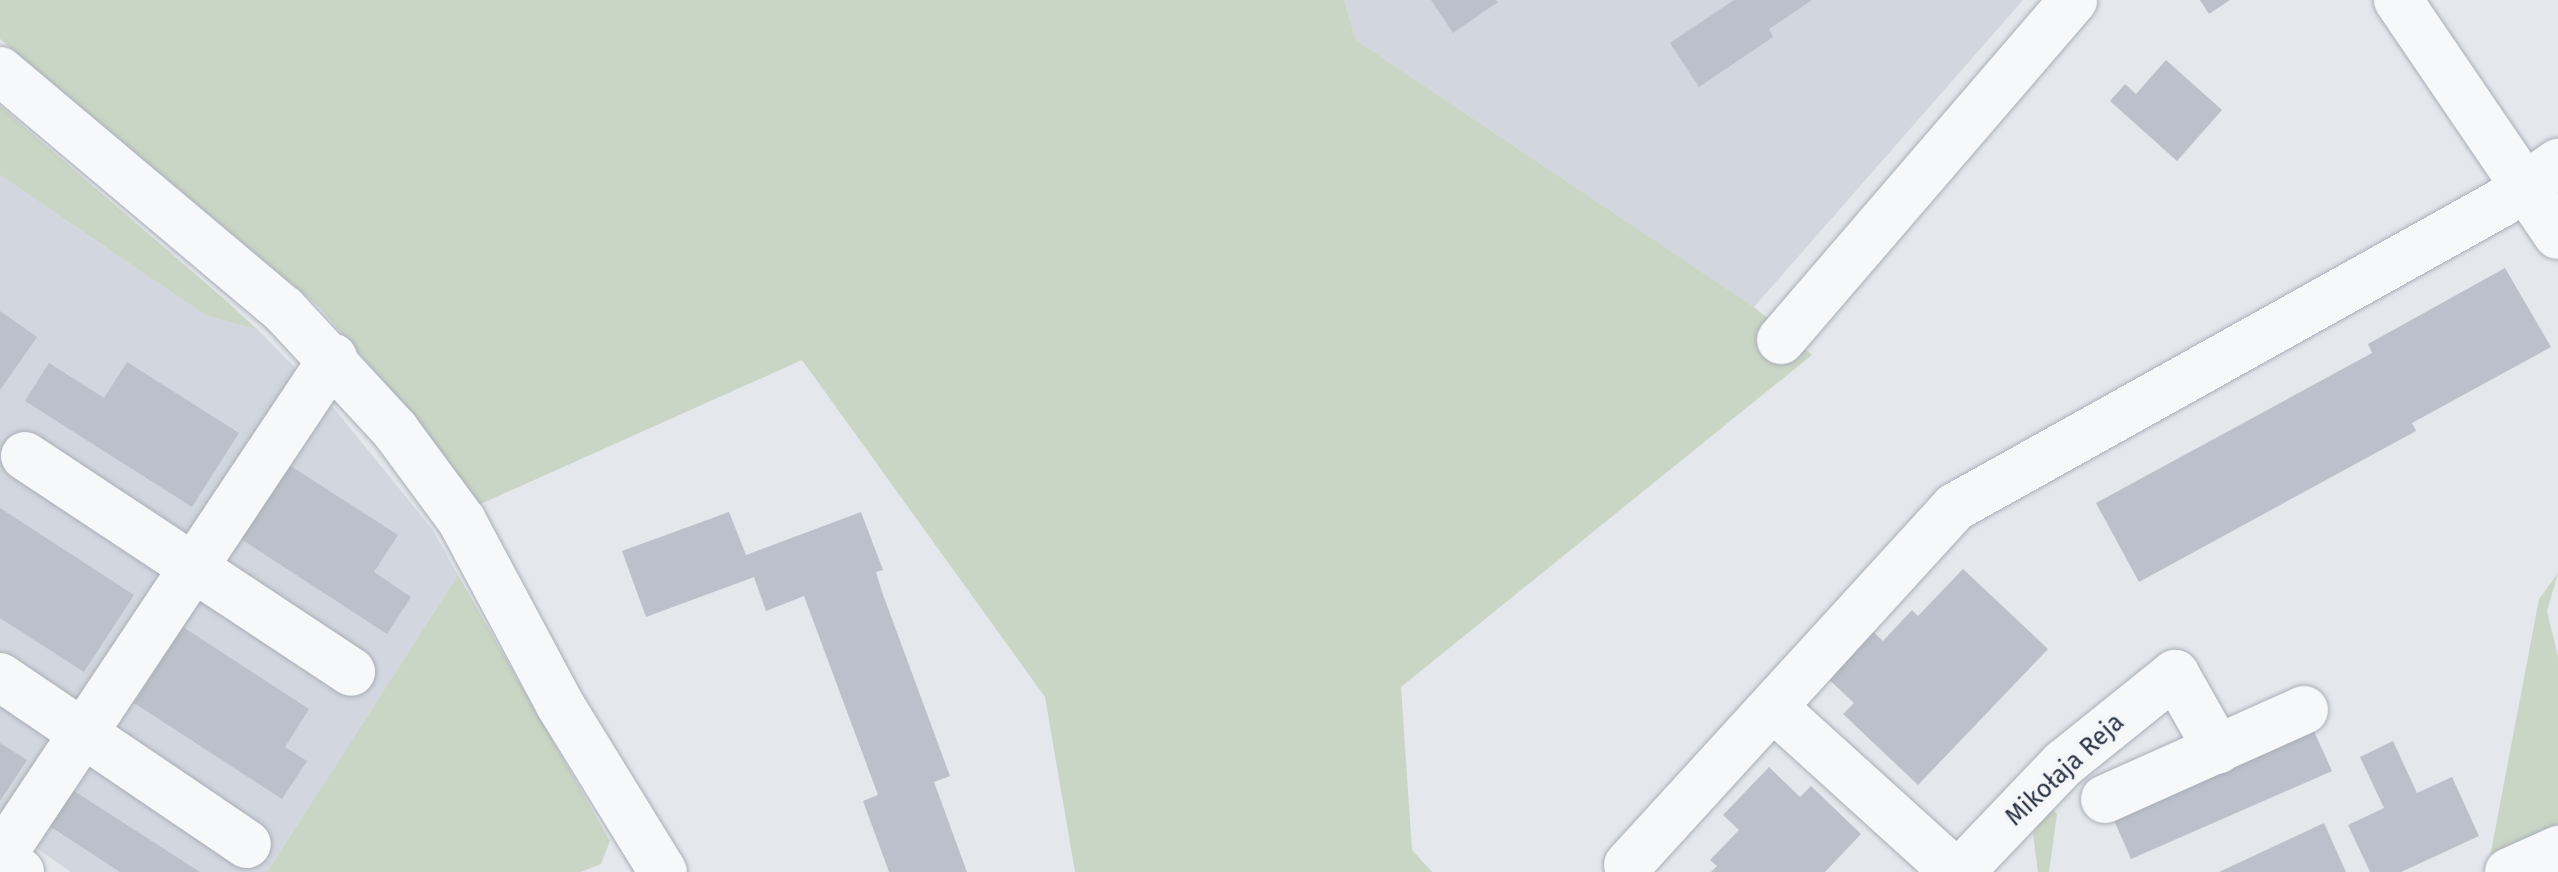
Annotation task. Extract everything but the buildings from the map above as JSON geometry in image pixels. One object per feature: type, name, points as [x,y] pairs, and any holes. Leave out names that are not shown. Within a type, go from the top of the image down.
[{"type":"street","points":[[1780,340],[2074,0]]},
{"type":"street","points":[[2398,0],[2541,175],[2558,235]]},
{"type":"street","points":[[0,70],[283,309],[333,358],[462,521],[558,703],[663,872]]},
{"type":"street","points":[[1628,864],[1955,507],[2541,175]]},
{"type":"street","points":[[20,872],[0,858],[333,358]]},
{"type":"street","points":[[25,456],[351,672]]},
{"type":"street","name":"Mikołaja Reja","points":[[1976,866],[2063,764],[2175,674],[2218,750]]},
{"type":"street","points":[[0,678],[247,844]]},
{"type":"street","points":[[1774,708],[1976,866]]},
{"type":"street","points":[[2106,799],[2304,710]]},
{"type":"street","points":[[2509,872],[2558,850]]},
{"type":"shaded area","points":[[1344,0],[2023,0],[1754,307],[1356,40]]},
{"type":"shaded area","points":[[0,175],[205,315],[258,330],[329,402],[432,529],[458,575],[267,872],[71,872],[0,823]]},
{"type":"green space","points":[[0,0],[1344,0],[1356,40],[1754,307],[1812,355],[1401,687],[1412,850],[1432,872],[1075,872],[1045,697],[802,360],[476,506],[409,411],[319,307],[0,39]]},
{"type":"green space","points":[[0,106],[258,330],[205,315],[0,175]]},
{"type":"green space","points":[[2558,573],[2547,611],[2558,657],[2558,824],[2490,857],[2539,599]]},
{"type":"green space","points":[[458,575],[610,841],[601,864],[581,872],[267,872]]},
{"type":"green space","points":[[2047,805],[2057,814],[2049,872],[2038,872],[2033,834]]}]
